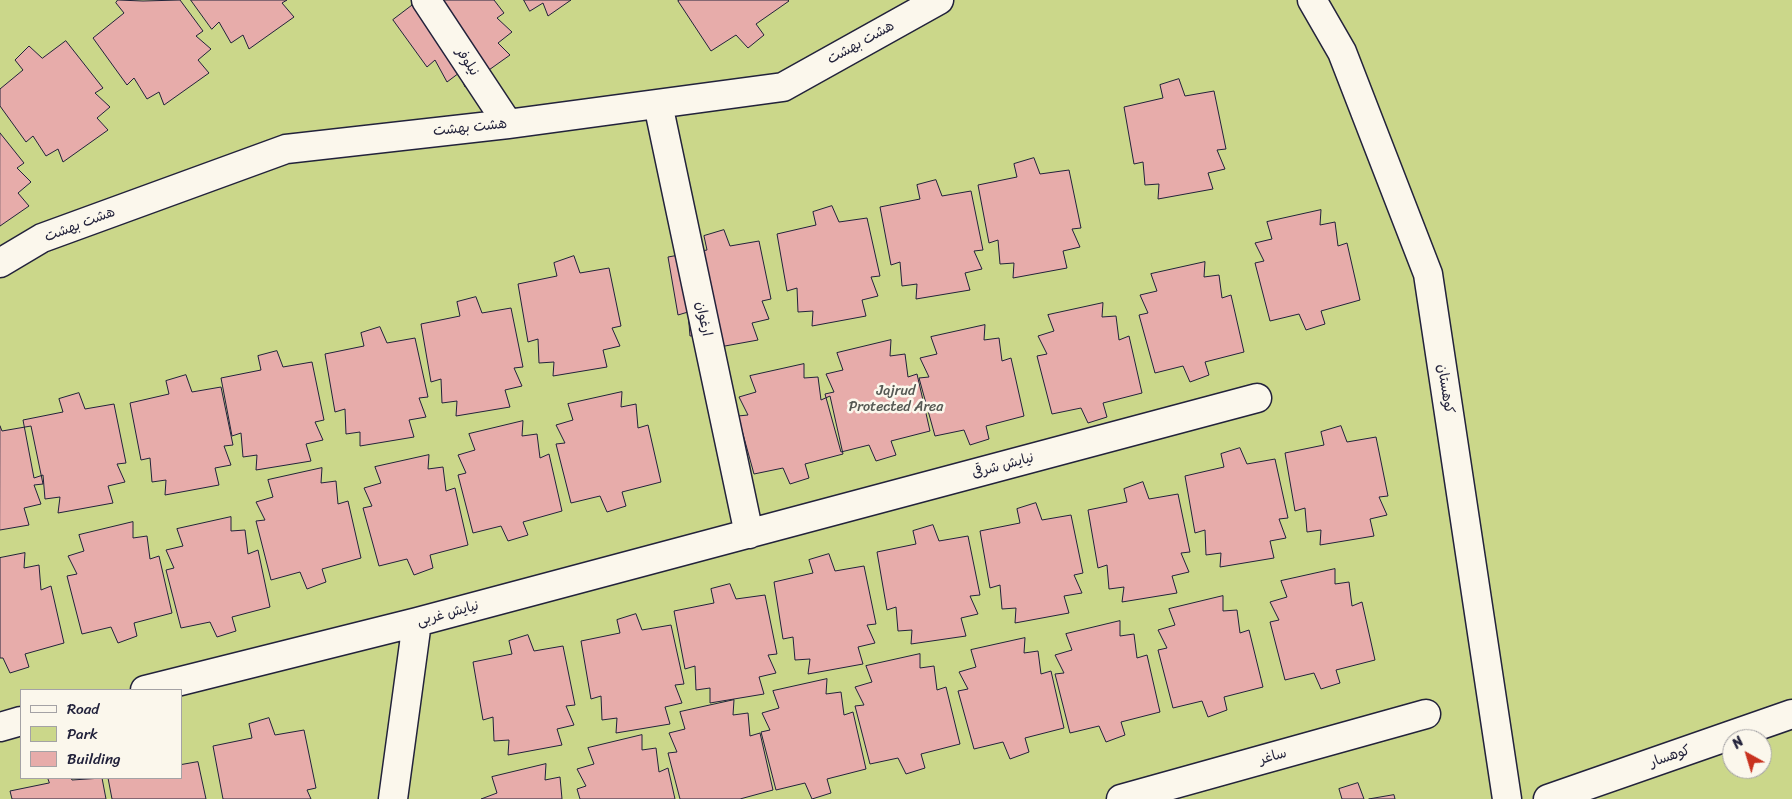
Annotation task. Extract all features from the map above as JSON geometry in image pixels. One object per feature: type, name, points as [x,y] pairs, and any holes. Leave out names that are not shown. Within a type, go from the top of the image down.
[{"type":"street","name":"نیلوفر","points":[[426,0],[508,124]]},
{"type":"street","name":"هشت بهشت","points":[[0,264],[42,238],[286,149],[508,124],[783,87],[939,0]]},
{"type":"street","name":"کوهستان","points":[[1312,0],[1342,52],[1428,274],[1507,799]]},
{"type":"street","name":"ارغوان","points":[[658,104],[749,534]]},
{"type":"street","name":"نیایش شرقی","points":[[749,534],[1257,398]]},
{"type":"street","name":"نیایش غربی","points":[[149,689],[417,622],[749,534]]},
{"type":"street","points":[[394,799],[417,622]]},
{"type":"street","name":"ساغر","points":[[1121,799],[1426,714]]},
{"type":"street","name":"کوهسار","points":[[1548,799],[1792,714]]},
{"type":"street","points":[[0,727],[20,721]]},
{"type":"green space","name":"Jajrud Protected Area","points":[[0,0],[1792,0],[1792,799],[0,799]]},
{"type":"building","points":[[118,0],[180,0],[203,31],[196,36],[211,49],[198,60],[209,73],[164,105],[159,92],[147,99],[134,78],[127,85],[93,38],[124,13],[116,3]]},
{"type":"building","points":[[191,0],[287,0],[282,3],[294,17],[249,49],[243,35],[231,43],[219,22],[212,29]]},
{"type":"building","points":[[419,0],[494,0],[504,13],[497,18],[512,32],[498,43],[510,55],[465,87],[459,73],[447,82],[435,60],[427,67],[393,20]]},
{"type":"building","points":[[524,0],[571,0],[548,16],[543,3],[530,11]]},
{"type":"building","points":[[678,1],[789,1],[756,24],[764,35],[748,48],[736,35],[711,51]]},
{"type":"building","points":[[66,41],[103,88],[95,93],[110,107],[97,118],[108,130],[63,162],[58,149],[46,156],[33,136],[26,142],[0,106],[0,89],[23,70],[15,60],[29,46],[42,58]]},
{"type":"building","points":[[1179,79],[1185,96],[1214,91],[1226,149],[1217,150],[1225,169],[1208,173],[1213,189],[1158,199],[1159,184],[1145,185],[1143,162],[1134,164],[1124,107],[1163,98],[1160,85]]},
{"type":"building","points":[[0,133],[24,163],[17,168],[31,182],[18,193],[29,206],[0,226]]},
{"type":"building","points":[[1034,158],[1040,174],[1069,170],[1081,228],[1072,229],[1080,247],[1063,251],[1067,268],[1013,278],[1014,263],[1000,264],[998,240],[989,243],[978,185],[1017,177],[1014,164]]},
{"type":"building","points":[[936,180],[942,196],[971,191],[983,250],[974,251],[982,269],[965,273],[970,290],[916,299],[917,284],[902,286],[900,262],[891,265],[880,207],[920,199],[917,185]]},
{"type":"building","points":[[832,206],[839,222],[867,218],[880,276],[871,277],[878,296],[862,300],[866,316],[812,326],[813,311],[798,312],[797,288],[787,291],[777,234],[816,225],[813,212]]},
{"type":"building","points":[[1321,210],[1320,225],[1335,222],[1338,246],[1347,243],[1360,300],[1321,311],[1325,324],[1306,330],[1299,314],[1270,321],[1255,263],[1264,261],[1255,243],[1272,239],[1267,222]]},
{"type":"building","points":[[724,230],[730,246],[759,241],[771,299],[762,301],[769,319],[752,323],[758,340],[703,350],[704,335],[690,336],[688,312],[678,315],[668,257],[707,250],[704,236]]},
{"type":"building","points":[[574,256],[580,273],[609,268],[621,326],[612,328],[620,346],[603,350],[607,367],[553,376],[554,362],[539,363],[538,339],[528,342],[518,284],[557,276],[554,263]]},
{"type":"building","points":[[1205,262],[1204,277],[1219,275],[1222,298],[1231,295],[1244,352],[1205,362],[1209,375],[1190,382],[1183,366],[1155,373],[1139,315],[1148,313],[1140,295],[1157,291],[1151,274]]},
{"type":"building","points":[[476,297],[482,313],[511,308],[523,367],[514,368],[522,386],[505,390],[510,407],[456,416],[457,401],[442,403],[441,379],[431,382],[421,324],[460,316],[457,302]]},
{"type":"building","points":[[1103,303],[1102,317],[1116,316],[1119,340],[1129,336],[1142,393],[1103,403],[1107,417],[1088,423],[1081,408],[1052,414],[1037,356],[1047,354],[1038,336],[1054,331],[1048,315]]},
{"type":"building","points":[[985,325],[984,340],[999,338],[1002,361],[1011,358],[1024,416],[986,426],[989,439],[970,445],[964,430],[935,436],[919,378],[929,377],[920,358],[937,354],[931,337]]},
{"type":"building","points":[[380,327],[387,343],[415,338],[428,397],[419,398],[426,417],[409,420],[414,437],[360,446],[360,432],[346,434],[345,409],[335,412],[325,354],[364,346],[361,333]]},
{"type":"building","points":[[891,340],[890,356],[905,354],[908,377],[917,374],[930,431],[891,441],[896,455],[876,461],[869,445],[841,452],[825,394],[834,392],[826,374],[843,370],[837,353]]},
{"type":"building","points":[[277,351],[283,367],[312,362],[324,420],[315,422],[323,440],[306,444],[311,461],[256,470],[257,455],[243,457],[241,433],[232,436],[221,378],[261,370],[258,356]]},
{"type":"building","points":[[804,364],[804,378],[818,377],[821,400],[830,396],[843,454],[805,464],[809,478],[790,484],[783,468],[754,474],[738,416],[748,415],[739,397],[756,392],[750,376]]},
{"type":"building","points":[[186,375],[192,392],[221,387],[233,445],[224,446],[231,465],[215,468],[219,485],[165,495],[166,480],[152,482],[150,458],[141,460],[130,403],[169,394],[166,381]]},
{"type":"building","points":[[622,392],[621,407],[636,404],[638,428],[648,425],[661,482],[622,492],[626,506],[607,512],[600,496],[571,503],[556,444],[565,443],[556,425],[573,420],[568,404]]},
{"type":"building","points":[[79,393],[85,409],[114,404],[126,463],[117,464],[125,482],[108,486],[113,503],[58,513],[60,497],[45,499],[43,475],[34,478],[23,420],[63,412],[59,399]]},
{"type":"building","points":[[523,421],[522,436],[537,434],[540,458],[549,454],[562,511],[523,522],[528,535],[508,541],[501,526],[473,533],[458,475],[466,473],[458,455],[475,450],[469,434]]},
{"type":"building","points":[[0,426],[2,431],[31,426],[43,484],[34,485],[41,504],[24,508],[29,525],[0,530]]},
{"type":"building","points":[[1341,426],[1347,442],[1376,437],[1388,496],[1379,497],[1387,515],[1370,519],[1374,536],[1320,545],[1321,530],[1307,532],[1305,508],[1295,511],[1285,453],[1324,445],[1321,432]]},
{"type":"building","points":[[1240,448],[1247,464],[1275,459],[1288,518],[1279,519],[1286,538],[1270,541],[1274,558],[1220,567],[1221,553],[1206,555],[1205,530],[1195,533],[1185,476],[1224,467],[1221,454]]},
{"type":"building","points":[[429,455],[428,469],[443,467],[446,491],[455,488],[468,545],[430,555],[433,568],[414,575],[407,559],[379,566],[363,508],[372,506],[364,488],[381,483],[375,467]]},
{"type":"building","points":[[322,468],[321,483],[336,481],[338,504],[348,501],[361,558],[322,569],[326,582],[307,589],[300,572],[271,580],[256,521],[265,520],[256,502],[273,497],[268,480]]},
{"type":"building","points":[[1143,482],[1149,499],[1178,494],[1190,552],[1181,553],[1189,572],[1172,576],[1177,593],[1122,602],[1124,587],[1109,589],[1107,565],[1098,568],[1088,510],[1127,502],[1124,489]]},
{"type":"building","points":[[1036,503],[1042,520],[1071,515],[1083,573],[1074,575],[1082,593],[1064,596],[1069,613],[1015,623],[1016,608],[1002,609],[1000,585],[990,588],[980,531],[1020,523],[1017,509]]},
{"type":"building","points":[[231,517],[231,531],[245,530],[248,554],[258,550],[270,607],[232,617],[236,631],[217,637],[210,622],[181,628],[166,570],[174,568],[166,550],[183,546],[177,529]]},
{"type":"building","points":[[133,522],[133,538],[147,536],[150,559],[159,556],[172,613],[134,623],[137,636],[118,643],[111,627],[82,634],[67,576],[77,574],[68,556],[84,551],[79,535]]},
{"type":"building","points":[[933,525],[939,541],[968,536],[980,595],[970,596],[978,614],[961,618],[966,636],[911,644],[912,630],[898,631],[896,607],[887,610],[877,552],[916,544],[913,531]]},
{"type":"building","points":[[25,553],[24,568],[39,565],[41,590],[51,586],[64,643],[25,654],[29,667],[10,673],[3,658],[0,658],[0,558]]},
{"type":"building","points":[[829,554],[835,571],[864,566],[876,624],[867,625],[875,643],[858,647],[863,664],[808,674],[810,659],[795,660],[793,637],[783,639],[774,582],[813,573],[809,560]]},
{"type":"building","points":[[1335,569],[1335,584],[1349,582],[1352,606],[1362,602],[1375,660],[1336,670],[1340,683],[1321,689],[1314,673],[1285,680],[1270,622],[1279,620],[1270,602],[1287,597],[1281,581]]},
{"type":"building","points":[[730,584],[736,599],[765,595],[777,654],[768,655],[776,673],[759,677],[764,694],[710,703],[710,688],[696,690],[695,666],[685,669],[674,611],[714,603],[711,589]]},
{"type":"building","points":[[1223,596],[1223,611],[1237,610],[1240,633],[1249,630],[1263,687],[1224,697],[1227,710],[1208,717],[1202,701],[1173,708],[1158,650],[1167,648],[1158,630],[1175,625],[1169,609]]},
{"type":"building","points":[[636,614],[642,630],[671,625],[684,684],[675,685],[682,703],[665,707],[670,724],[616,733],[617,718],[602,720],[601,696],[591,699],[581,641],[620,633],[617,620]]},
{"type":"building","points":[[1120,621],[1120,636],[1134,634],[1137,658],[1147,655],[1160,712],[1121,722],[1125,735],[1106,742],[1099,726],[1070,733],[1055,674],[1064,673],[1055,655],[1072,650],[1066,634]]},
{"type":"building","points":[[528,635],[534,651],[563,646],[575,705],[566,706],[574,725],[557,729],[562,745],[508,755],[509,740],[494,741],[493,717],[483,720],[473,662],[512,654],[509,641]]},
{"type":"building","points":[[1025,638],[1024,653],[1038,651],[1041,674],[1051,671],[1064,728],[1025,738],[1029,752],[1010,759],[1003,742],[974,749],[958,691],[968,689],[959,672],[976,667],[971,650]]},
{"type":"building","points":[[920,654],[920,668],[934,666],[937,690],[946,687],[960,744],[921,754],[925,768],[906,774],[898,758],[870,764],[855,706],[864,705],[855,687],[872,682],[866,666]]},
{"type":"building","points":[[827,679],[826,694],[841,692],[844,715],[853,712],[866,769],[827,779],[831,793],[812,799],[805,783],[776,790],[761,732],[770,730],[762,713],[779,708],[773,691]]},
{"type":"building","points":[[734,700],[733,715],[748,713],[750,736],[760,733],[773,790],[740,799],[680,799],[668,753],[677,752],[669,733],[685,729],[680,712]]},
{"type":"building","points":[[269,718],[275,735],[304,730],[316,788],[307,790],[311,799],[223,799],[213,746],[252,738],[249,724]]},
{"type":"building","points":[[642,735],[642,750],[656,748],[659,772],[668,768],[675,799],[580,799],[577,789],[586,786],[577,769],[594,764],[588,748]]},
{"type":"building","points":[[198,762],[206,799],[112,799],[108,779],[182,779],[182,765]]},
{"type":"building","points":[[546,764],[545,780],[560,777],[562,799],[481,799],[497,793],[492,777]]},
{"type":"building","points":[[48,779],[102,779],[106,799],[12,799],[10,791],[49,783]]},
{"type":"building","points":[[1358,783],[1364,799],[1342,799],[1339,789]]},
{"type":"building","points":[[1394,795],[1395,799],[1369,799]]}]
